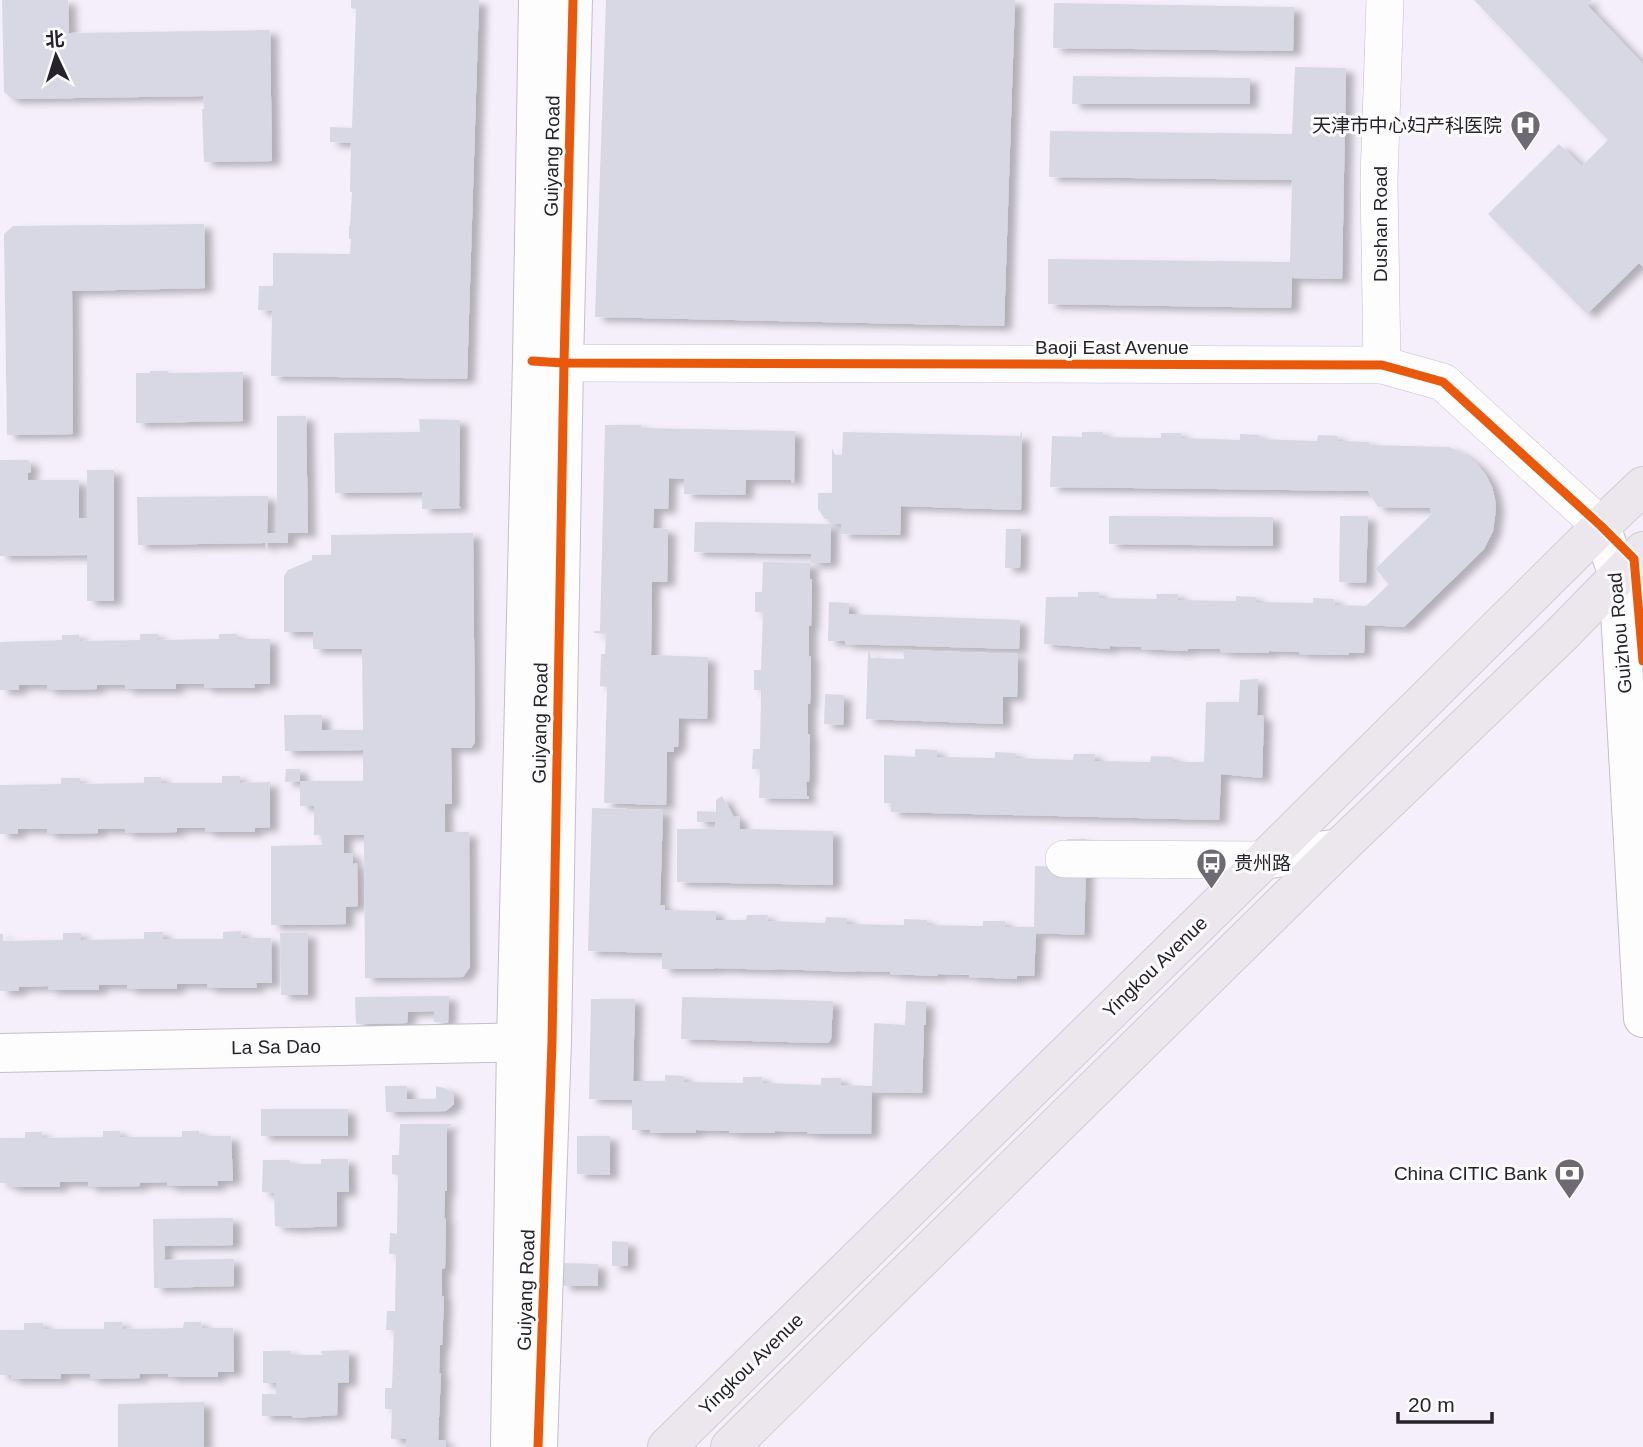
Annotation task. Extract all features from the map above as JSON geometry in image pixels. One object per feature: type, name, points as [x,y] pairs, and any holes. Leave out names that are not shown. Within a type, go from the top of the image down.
[{"type":"main road","name":"Yingkou Avenue","points":[[667,1447],[1643,486]]},
{"type":"main road","points":[[730,1447],[1635,561]]},
{"type":"street","name":"Guiyang Road","points":[[538,0],[548,362],[534,1042],[538,1447]]},
{"type":"street","name":"Guiyang Road","points":[[548,362],[573,0]]},
{"type":"street","name":"Dushan Road","points":[[1382,365],[1378,180],[1385,0]]},
{"type":"street","name":"Baoji East Avenue","points":[[548,362],[1382,365],[1443,382],[1601,526]]},
{"type":"street","name":"Guizhou Road","points":[[1601,526],[1635,561],[1634,672],[1643,1018]]},
{"type":"street","points":[[1561,635],[1594,633],[1608,643],[1616,659],[1634,672]]},
{"type":"street","points":[[1064,859],[1265,860],[1339,848]]},
{"type":"street","name":"Guiyang Road","points":[[510,1447],[534,1042]]},
{"type":"street","name":"La Sa Dao","points":[[0,1053],[534,1042]]},
{"type":"building","points":[[2,0],[68,0],[69,33],[270,30],[272,161],[204,162],[203,96],[12,99],[4,92]]},
{"type":"building","points":[[351,0],[479,0],[467,379],[271,376],[272,311],[258,310],[259,286],[273,286],[273,253],[350,254],[351,143],[330,142],[330,127],[352,128],[356,9],[351,8]]},
{"type":"building","points":[[606,0],[1015,0],[1004,326],[595,317]]},
{"type":"building","points":[[1474,0],[1592,0],[1587,5],[1643,64],[1643,267],[1639,263],[1587,314],[1488,214],[1559,144],[1582,166],[1608,140]]},
{"type":"building","points":[[1054,3],[1294,7],[1293,51],[1053,48]]},
{"type":"building","points":[[1295,67],[1346,68],[1342,279],[1292,278],[1291,308],[1048,304],[1048,259],[1290,262],[1292,180],[1049,177],[1050,131],[1292,134]]},
{"type":"building","points":[[1073,76],[1250,78],[1250,104],[1072,104]]},
{"type":"building","points":[[204,224],[205,288],[72,291],[73,434],[7,435],[4,234],[13,226]]},
{"type":"building","points":[[243,372],[243,421],[136,423],[136,373]]},
{"type":"building","points":[[277,416],[306,416],[308,533],[288,533],[288,543],[268,543],[267,550],[265,543],[138,545],[137,497],[268,496],[267,533],[277,533]]},
{"type":"building","points":[[419,419],[460,420],[461,508],[422,509],[422,492],[335,493],[334,433],[420,432]]},
{"type":"building","points":[[605,425],[795,431],[794,483],[791,483],[791,480],[746,480],[745,495],[684,494],[684,479],[669,478],[668,509],[654,509],[653,528],[668,529],[667,582],[652,582],[651,655],[708,657],[707,719],[679,718],[678,747],[674,747],[674,752],[667,752],[666,805],[604,803],[607,687],[600,686],[601,654],[605,654],[606,634],[594,631],[600,631]]},
{"type":"building","points":[[1022,430],[1021,510],[901,506],[900,535],[841,534],[841,524],[831,524],[831,520],[825,519],[818,509],[818,493],[832,493],[832,448],[835,455],[842,455],[843,432],[1020,436]]},
{"type":"building","points":[[1082,432],[1103,432],[1103,437],[1161,438],[1161,433],[1181,433],[1181,438],[1240,440],[1240,434],[1260,435],[1259,439],[1317,441],[1318,435],[1338,436],[1339,441],[1369,442],[1369,445],[1449,447],[1477,464],[1486,475],[1495,499],[1493,531],[1484,549],[1404,627],[1365,625],[1364,653],[1349,655],[1269,651],[1220,652],[1220,649],[1188,651],[1110,646],[1110,649],[1044,644],[1046,597],[1078,597],[1078,592],[1099,592],[1099,598],[1157,599],[1156,594],[1178,594],[1178,600],[1236,601],[1236,596],[1256,597],[1256,602],[1313,603],[1313,598],[1334,599],[1335,605],[1366,606],[1389,584],[1375,569],[1432,514],[1430,508],[1378,507],[1368,491],[1050,487],[1052,436],[1082,437]]},
{"type":"building","points":[[0,460],[28,460],[31,472],[28,473],[28,480],[79,480],[79,518],[87,518],[87,470],[114,470],[114,601],[87,601],[87,555],[0,556]]},
{"type":"building","points":[[1109,516],[1273,517],[1273,546],[1109,544]]},
{"type":"building","points":[[1340,516],[1368,516],[1366,583],[1339,582]]},
{"type":"building","points":[[695,522],[831,524],[830,563],[811,563],[811,554],[694,552]]},
{"type":"building","points":[[1006,529],[1021,529],[1020,568],[1005,568]]},
{"type":"building","points":[[473,533],[475,742],[471,748],[451,748],[452,804],[445,804],[445,832],[469,832],[470,967],[463,977],[365,978],[364,835],[344,835],[344,853],[353,853],[353,864],[357,863],[358,906],[346,907],[346,924],[271,925],[271,846],[322,845],[321,835],[314,835],[314,806],[300,806],[300,781],[363,781],[363,750],[285,751],[284,715],[322,715],[322,730],[363,730],[362,649],[313,649],[313,632],[284,632],[284,576],[288,570],[312,560],[312,555],[331,555],[331,535]]},
{"type":"building","points":[[763,562],[811,563],[809,782],[806,782],[809,799],[759,798],[760,769],[752,769],[753,749],[760,749],[761,690],[754,690],[754,670],[761,670],[763,612],[755,612],[755,592],[762,592]]},
{"type":"building","points":[[829,602],[849,603],[849,614],[1020,620],[1019,649],[845,644],[845,641],[828,641]]},
{"type":"building","points":[[140,634],[158,634],[158,640],[219,639],[219,634],[237,634],[237,639],[270,639],[270,684],[254,684],[255,688],[205,688],[204,684],[176,684],[176,689],[125,689],[125,685],[97,685],[97,689],[47,690],[47,685],[19,685],[19,690],[0,690],[0,642],[62,640],[62,635],[79,635],[80,641],[140,640]]},
{"type":"building","points":[[903,650],[1018,654],[1017,697],[1003,697],[1003,724],[866,719],[868,652],[871,658],[904,659]]},
{"type":"building","points":[[1258,679],[1257,715],[1264,716],[1262,778],[1221,774],[1219,820],[891,812],[891,803],[884,803],[884,755],[915,757],[915,749],[937,750],[937,757],[995,758],[995,752],[1016,753],[1016,758],[1073,760],[1074,754],[1095,754],[1094,761],[1150,762],[1151,756],[1173,757],[1173,762],[1204,762],[1206,702],[1239,702],[1240,680]]},
{"type":"building","points":[[825,694],[844,695],[843,725],[824,724]]},
{"type":"building","points":[[286,769],[300,769],[300,781],[285,782]]},
{"type":"building","points":[[222,776],[240,776],[240,783],[270,782],[270,827],[255,828],[255,832],[206,832],[205,828],[177,828],[177,832],[126,833],[125,829],[98,829],[98,833],[47,834],[47,829],[18,829],[18,834],[0,834],[0,785],[61,784],[61,778],[80,778],[80,784],[144,783],[144,777],[161,777],[161,783],[222,783]]},
{"type":"building","points":[[722,796],[734,817],[739,816],[740,829],[833,831],[833,885],[677,882],[677,829],[716,829],[715,822],[697,822],[697,811],[716,812],[716,800]]},
{"type":"building","points":[[592,808],[663,810],[660,905],[665,905],[665,910],[716,911],[716,920],[746,920],[747,915],[768,915],[767,921],[825,923],[826,917],[847,918],[847,924],[904,925],[904,919],[927,920],[927,925],[983,926],[983,921],[1005,921],[1005,927],[1034,927],[1035,866],[1066,867],[1067,839],[1087,839],[1084,935],[1036,933],[1034,976],[1017,976],[1017,979],[857,971],[662,969],[662,953],[588,951]]},
{"type":"building","points":[[241,931],[242,938],[271,938],[272,983],[256,983],[257,988],[207,988],[207,984],[177,984],[177,989],[127,989],[127,985],[99,985],[99,990],[49,990],[48,986],[0,991],[0,934],[3,934],[3,941],[63,940],[63,933],[81,933],[81,940],[144,939],[144,932],[163,932],[163,939],[223,939],[223,932]]},
{"type":"building","points":[[280,933],[308,933],[308,995],[281,995]]},
{"type":"building","points":[[449,996],[448,1023],[434,1022],[434,1011],[408,1012],[407,1023],[356,1024],[355,997]]},
{"type":"building","points":[[682,997],[833,1001],[831,1039],[828,1043],[823,1043],[681,1039]]},
{"type":"building","points":[[591,999],[635,999],[633,1081],[665,1081],[665,1075],[684,1076],[684,1082],[743,1083],[743,1077],[762,1077],[763,1083],[821,1085],[821,1078],[841,1078],[841,1085],[872,1086],[874,1023],[905,1025],[906,1001],[926,1002],[922,1093],[872,1092],[871,1134],[775,1131],[729,1133],[696,1130],[696,1133],[650,1133],[650,1130],[632,1130],[632,1100],[589,1099]]},
{"type":"building","points":[[385,1086],[407,1086],[407,1099],[436,1099],[436,1086],[444,1088],[452,1092],[454,1104],[446,1111],[386,1112]]},
{"type":"building","points":[[261,1109],[348,1109],[348,1136],[261,1136]]},
{"type":"building","points":[[400,1124],[451,1124],[447,1127],[445,1268],[442,1269],[444,1297],[439,1373],[438,1440],[446,1440],[446,1447],[406,1447],[406,1439],[391,1439],[392,1409],[385,1409],[385,1388],[392,1388],[394,1330],[386,1330],[387,1311],[395,1311],[396,1254],[389,1254],[390,1233],[397,1234],[398,1175],[392,1174],[392,1155],[399,1155]]},
{"type":"building","points":[[103,1131],[120,1131],[120,1137],[182,1137],[182,1131],[199,1131],[200,1136],[231,1136],[233,1181],[217,1181],[218,1186],[167,1186],[167,1182],[140,1183],[140,1186],[88,1187],[88,1182],[60,1182],[60,1187],[9,1187],[9,1183],[0,1183],[0,1138],[25,1138],[25,1132],[42,1132],[43,1138],[103,1137]]},
{"type":"building","points":[[577,1136],[610,1136],[610,1175],[577,1174]]},
{"type":"building","points":[[321,1159],[348,1159],[349,1192],[337,1192],[337,1226],[275,1226],[274,1193],[262,1192],[263,1160],[290,1160],[290,1164],[321,1164]]},
{"type":"building","points":[[233,1218],[233,1245],[164,1246],[165,1260],[234,1259],[234,1286],[154,1288],[153,1219]]},
{"type":"building","points":[[612,1241],[628,1242],[628,1266],[612,1266]]},
{"type":"building","points":[[562,1263],[598,1264],[598,1286],[562,1286]]},
{"type":"building","points":[[104,1322],[122,1322],[123,1329],[183,1328],[184,1322],[201,1322],[202,1328],[233,1328],[234,1372],[218,1372],[218,1377],[139,1374],[140,1378],[90,1379],[90,1374],[61,1374],[61,1379],[11,1379],[11,1375],[0,1375],[0,1330],[24,1330],[24,1323],[43,1323],[44,1329],[104,1329]]},
{"type":"building","points":[[349,1350],[349,1382],[338,1383],[337,1415],[293,1418],[262,1416],[262,1394],[276,1394],[276,1383],[263,1383],[263,1351],[290,1351],[290,1355],[322,1355],[321,1351]]},
{"type":"building","points":[[204,1402],[204,1447],[118,1447],[118,1404]]},
{"type":"cycle path","points":[[538,1447],[552,1041],[573,0]]},
{"type":"cycle path","points":[[532,361],[1382,365],[1443,382],[1634,559],[1643,661]]},
{"type":"place","name":"天津市中心妇产科医院","points":[[1525,152]]},
{"type":"place","name":"贵州路","points":[[1211,890]]},
{"type":"place","name":"China CITIC Bank","points":[[1570,1200]]}]
